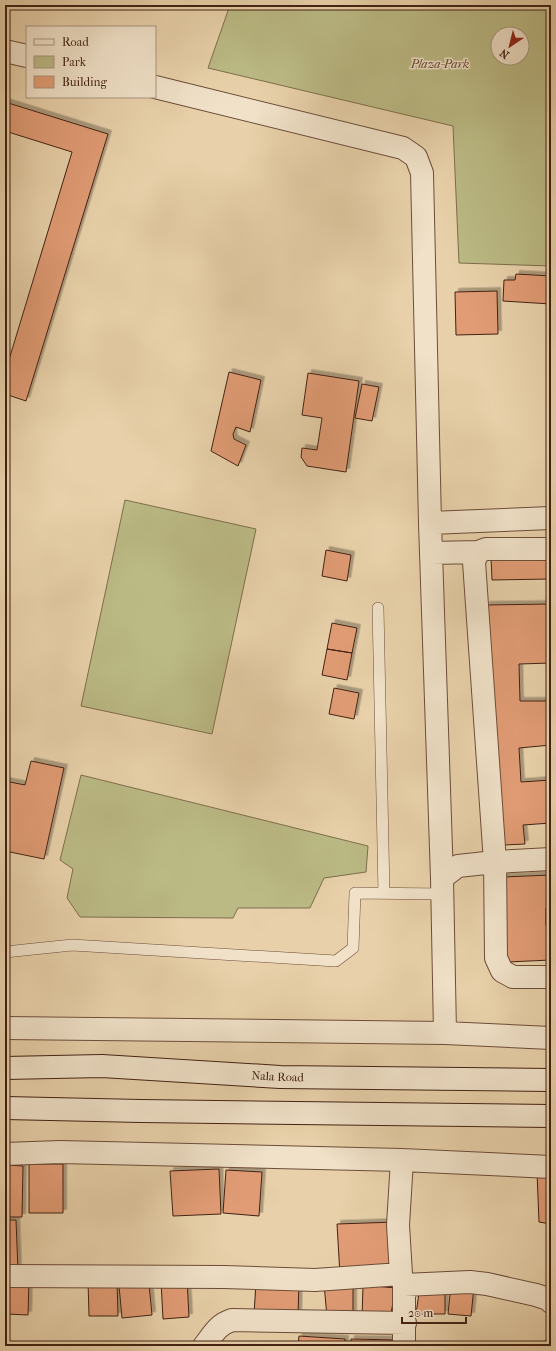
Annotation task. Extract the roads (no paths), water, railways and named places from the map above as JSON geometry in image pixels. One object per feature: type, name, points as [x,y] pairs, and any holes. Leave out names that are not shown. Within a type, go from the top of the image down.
[{"type":"street","points":[[5,51],[26,56]]},
{"type":"street","points":[[156,87],[403,148],[416,158],[422,173],[424,203],[430,523],[443,886],[445,1033]]},
{"type":"street","points":[[430,523],[551,518]]},
{"type":"street","points":[[431,553],[551,549]]},
{"type":"street","points":[[478,552],[474,562],[495,862],[496,958],[502,971],[513,977],[551,977]]},
{"type":"street","points":[[443,886],[458,866],[495,862],[551,859]]},
{"type":"street","points":[[5,1028],[445,1033],[551,1038]]},
{"type":"street","name":"Nala Road","points":[[5,1068],[102,1066],[280,1077],[551,1080]]},
{"type":"street","points":[[5,1108],[551,1116]]},
{"type":"street","points":[[5,1154],[60,1152],[402,1160],[551,1167]]},
{"type":"street","points":[[402,1160],[398,1225],[405,1322],[404,1346]]},
{"type":"street","points":[[5,1276],[224,1277],[315,1280],[402,1279],[470,1282],[487,1284],[536,1295],[551,1302]]},
{"type":"street","points":[[204,1346],[218,1327],[223,1323],[232,1320],[405,1322]]},
{"type":"lane","points":[[378,608],[384,893]]},
{"type":"lane","points":[[5,952],[72,945],[336,961],[353,948],[355,893],[384,893],[443,886]]},
{"type":"park label","name":"Plaza-Park","points":[[440,64]]}]
